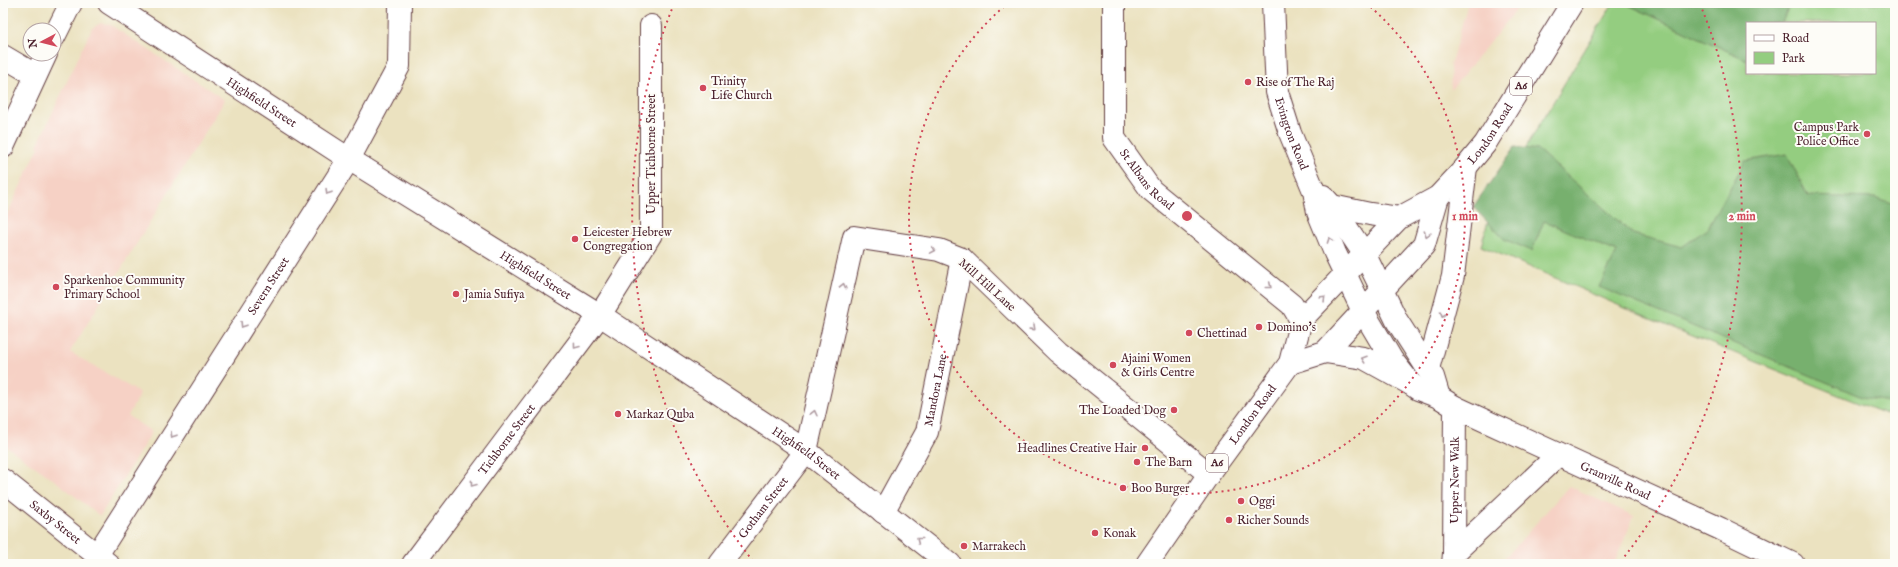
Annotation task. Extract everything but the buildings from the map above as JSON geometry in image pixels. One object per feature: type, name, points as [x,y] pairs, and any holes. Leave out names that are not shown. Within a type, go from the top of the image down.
[{"type":"street","points":[[62,22],[71,3]]},
{"type":"street","name":"Highfield Street","points":[[109,3],[349,159],[600,315],[806,451],[950,564]]},
{"type":"street","name":"Severn Street","points":[[102,560],[349,159],[399,66],[400,3]]},
{"type":"street","name":"St Albans Road","points":[[1114,3],[1114,138],[1151,190],[1292,304],[1301,320]]},
{"type":"street","name":"Evington Road","points":[[1273,3],[1277,92],[1290,133],[1314,191],[1318,212],[1345,276]]},
{"type":"street","name":"London Road","points":[[1147,564],[1209,474],[1290,363],[1301,320],[1345,276],[1399,218],[1438,197],[1466,167],[1485,144],[1572,3]]},
{"type":"street","name":"Upper Tichborne Street","points":[[600,315],[650,234],[651,26]]},
{"type":"street","points":[[3,56],[25,69]]},
{"type":"street","points":[[3,147],[42,62]]},
{"type":"street","points":[[1428,369],[1453,276],[1466,167]]},
{"type":"street","name":"Evington Road","points":[[1314,191],[1325,198],[1332,206],[1365,255]]},
{"type":"street","name":"London Road","points":[[1290,363],[1325,352],[1424,245],[1438,197]]},
{"type":"street","points":[[1332,206],[1399,218]]},
{"type":"street","name":"Mill Hill Lane","points":[[806,451],[854,238],[939,250],[962,259],[1058,352],[1209,474]]},
{"type":"street","points":[[1365,255],[1397,321],[1433,377],[1447,402]]},
{"type":"street","name":"Mandora Lane","points":[[883,512],[927,432],[962,259]]},
{"type":"street","name":"Granville Road","points":[[1345,276],[1363,311],[1392,360],[1411,384],[1418,389],[1721,529],[1793,564]]},
{"type":"street","name":"Tichborne Street","points":[[414,564],[600,315]]},
{"type":"street","points":[[1325,352],[1364,358],[1411,384]]},
{"type":"street","name":"Upper New Walk","points":[[1447,402],[1454,558]]},
{"type":"street","name":"Gotham Street","points":[[720,564],[806,451]]},
{"type":"street","name":"Upper New Walk","points":[[1454,558],[1558,455]]},
{"type":"street","name":"Saxby Street","points":[[3,480],[102,560]]},
{"type":"shaded area","points":[[1468,3],[1522,3],[1451,90],[1450,66]]},
{"type":"shaded area","name":"Sparkenhoe Community Primary School","points":[[101,23],[109,24],[225,100],[70,352],[140,393],[128,416],[152,432],[100,516],[57,482],[3,444],[3,223],[92,28]]},
{"type":"shaded area","points":[[1569,486],[1634,516],[1614,564],[1500,564]]},
{"type":"green space","points":[[1613,3],[1895,3],[1895,418],[1648,318],[1481,246],[1494,200]]},
{"type":"green space","points":[[1624,3],[1790,3],[1782,22],[1746,22],[1746,60]]},
{"type":"green space","points":[[1515,147],[1538,150],[1633,234],[1682,247],[1708,228],[1745,161],[1787,154],[1808,196],[1875,198],[1895,205],[1895,390],[1888,402],[1862,397],[1599,287],[1617,252],[1544,221],[1532,251],[1504,239],[1473,207]]},
{"type":"place","name":"Rise of The Raj","points":[[1248,82]]},
{"type":"place","name":"Trinity Life Church","points":[[703,88]]},
{"type":"place","name":"Campus Park Police Office","points":[[1867,134]]},
{"type":"place","name":"Leicester Hebrew Congregation","points":[[575,239]]},
{"type":"place","name":"Sparkenhoe Community Primary School","points":[[56,287]]},
{"type":"place","name":"Jamia Sufiya","points":[[456,294]]},
{"type":"place","name":"Domino's","points":[[1259,327]]},
{"type":"place","name":"Chettinad","points":[[1189,333]]},
{"type":"place","name":"Ajaini Women & Girls Centre","points":[[1113,365]]},
{"type":"place","name":"The Loaded Dog","points":[[1174,410]]},
{"type":"place","name":"Markaz Quba","points":[[618,414]]},
{"type":"place","name":"Headlines Creative Hair","points":[[1145,448]]},
{"type":"place","name":"The Barn","points":[[1137,462]]},
{"type":"place","name":"Boo Burger","points":[[1123,488]]},
{"type":"place","name":"Oggi","points":[[1241,501]]},
{"type":"place","name":"Richer Sounds","points":[[1229,520]]},
{"type":"place","name":"Konak","points":[[1095,533]]},
{"type":"place","name":"Marrakech","points":[[964,546]]}]
